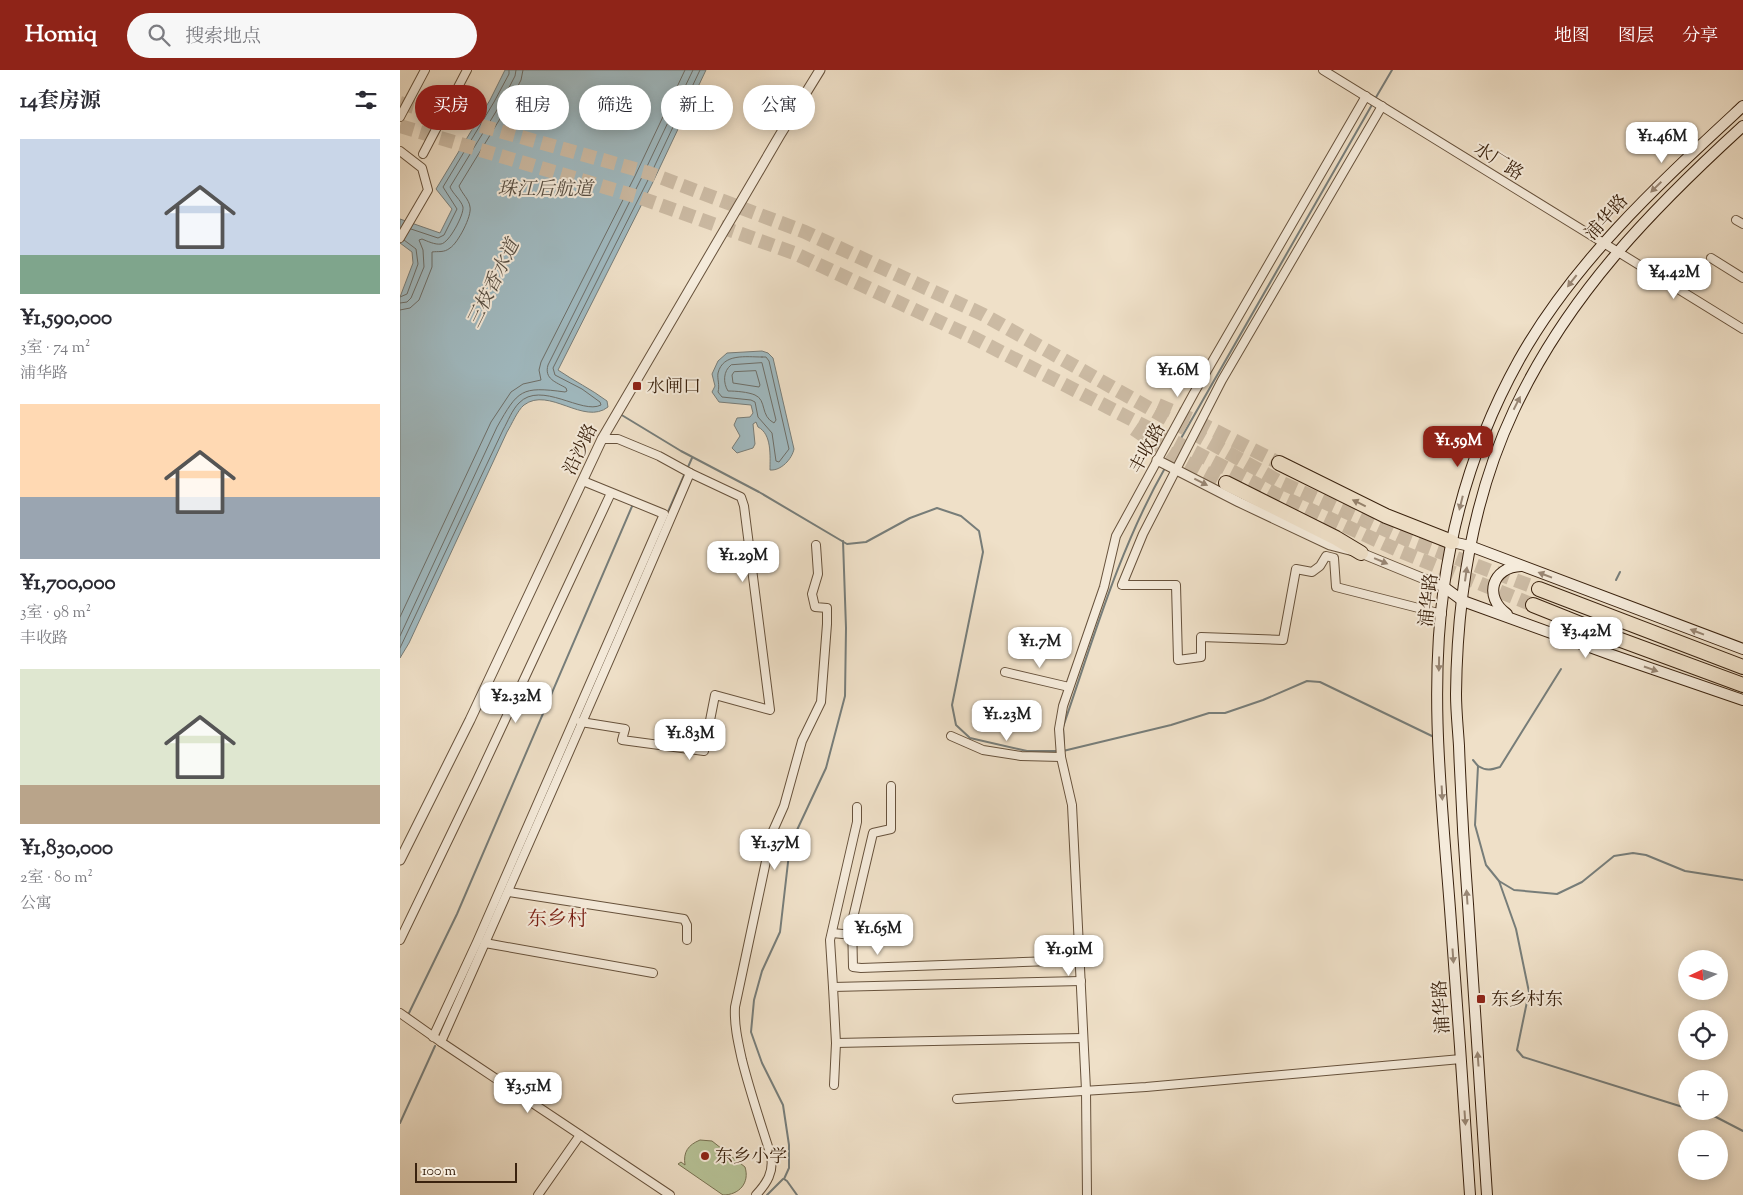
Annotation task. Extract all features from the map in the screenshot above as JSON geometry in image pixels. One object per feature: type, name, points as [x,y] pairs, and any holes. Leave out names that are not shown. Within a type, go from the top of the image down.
[{"type":"highway","points":[[1279,463],[1386,516],[1452,542]]},
{"type":"highway","points":[[1226,483],[1336,538],[1361,553]]},
{"type":"highway","points":[[1539,589],[1743,667]]},
{"type":"highway","points":[[1533,605],[1618,639],[1743,685]]},
{"type":"main road","name":"浦华路","points":[[1470,1195],[1439,740],[1439,657],[1444,587],[1452,542],[1467,482],[1498,401],[1519,360],[1543,322],[1603,243],[1666,178],[1743,106]]},
{"type":"main road","name":"浦华路","points":[[1487,1195],[1456,694],[1463,600],[1470,546],[1478,508],[1491,467],[1514,410],[1531,376],[1574,308],[1617,252],[1684,180],[1743,126]]},
{"type":"main road","points":[[1452,542],[1470,546],[1743,649]]},
{"type":"main road","points":[[1511,617],[1503,612],[1496,600],[1493,589],[1494,583],[1496,577],[1505,569],[1513,566],[1522,566]]},
{"type":"main road","points":[[1444,587],[1463,600],[1612,655],[1743,700]]},
{"type":"street","points":[[400,117],[425,70]]},
{"type":"street","points":[[423,154],[467,70]]},
{"type":"street","name":"沿沙路","points":[[400,860],[470,720],[602,440],[820,70]]},
{"type":"street","points":[[1323,70],[1368,97]]},
{"type":"street","name":"水厂路","points":[[1368,97],[1617,252]]},
{"type":"street","name":"丰收路","points":[[1087,1195],[1086,1090],[1072,805],[1061,757],[1058,729],[1063,706],[1104,586],[1116,536],[1198,386],[1368,97]]},
{"type":"street","points":[[1381,105],[1222,380],[1143,534],[1122,585],[1176,585],[1178,660],[1201,657],[1201,637],[1283,640],[1296,569],[1312,572],[1320,566],[1326,556],[1334,558],[1336,587],[1442,614]]},
{"type":"street","points":[[400,151],[422,168],[428,190],[400,238]]},
{"type":"street","points":[[1617,252],[1743,329]]},
{"type":"street","points":[[1711,258],[1743,278]]},
{"type":"street","points":[[581,722],[625,729],[622,740],[704,751],[715,695],[770,710],[744,506],[741,497],[659,456],[618,439],[602,440]]},
{"type":"street","points":[[1157,460],[1330,546],[1361,553],[1444,587]]},
{"type":"street","points":[[441,1042],[486,943],[690,473]]},
{"type":"street","points":[[433,1037],[477,942],[664,514],[583,481]]},
{"type":"street","points":[[400,940],[611,493]]},
{"type":"street","points":[[756,1195],[768,1180],[773,1167],[736,1035],[735,1007],[772,833],[784,806],[802,741],[821,702],[827,608],[815,607],[812,594],[818,574],[816,545]]},
{"type":"street","points":[[1005,672],[1069,687]]},
{"type":"street","points":[[951,736],[983,750],[1021,756],[1061,757]]},
{"type":"street","points":[[891,786],[891,829],[873,833],[852,922],[853,967],[1080,960]]},
{"type":"street","points":[[834,1085],[836,1043],[830,940],[857,822],[857,807]]},
{"type":"street","points":[[508,892],[684,919],[687,926],[687,940]]},
{"type":"street","points":[[832,933],[852,935]]},
{"type":"street","points":[[486,943],[652,973]]},
{"type":"street","points":[[833,987],[1081,981]]},
{"type":"street","points":[[400,1013],[670,1195]]},
{"type":"street","points":[[836,1043],[1083,1038]]},
{"type":"street","points":[[957,1099],[1146,1087],[1461,1059]]},
{"type":"street","points":[[538,1195],[580,1135]]},
{"type":"green space","points":[[700,1140],[712,1141],[745,1167],[746,1178],[742,1187],[734,1193],[723,1195],[678,1164],[681,1162],[685,1165],[687,1150],[692,1144]]},
{"type":"water","name":"珠江后航道","points":[[505,70],[706,70],[699,85],[661,85],[661,130],[678,130],[558,370],[607,401],[608,407],[599,412],[588,412],[555,402],[534,400],[521,408],[507,432],[409,643],[400,658],[400,297],[413,263],[412,252],[400,243],[400,219],[440,233],[452,209],[436,189],[472,130],[487,130],[487,105],[497,86],[497,130],[569,130],[569,85],[498,85]]},
{"type":"water","points":[[762,351],[768,353],[773,358],[794,449],[791,457],[785,464],[774,470],[770,470],[768,440],[756,422],[753,424],[755,444],[753,448],[737,453],[732,448],[740,436],[734,425],[737,418],[750,417],[753,413],[751,405],[719,402],[712,392],[715,386],[712,374],[718,361],[727,353]]},
{"type":"waterway","points":[[1375,99],[1392,70]]},
{"type":"waterway","points":[[1168,461],[1373,103]]},
{"type":"waterway","points":[[620,414],[681,451],[759,492],[847,544],[866,542],[910,518],[937,508],[961,516],[979,531],[983,552],[952,705],[956,725],[970,738],[1027,751],[1059,751]]},
{"type":"waterway","points":[[688,467],[692,458]]},
{"type":"waterway","points":[[1064,746],[1063,727],[1096,628],[1134,530],[1165,468]]},
{"type":"waterway","points":[[667,514],[685,473]]},
{"type":"waterway","points":[[408,1015],[457,914],[633,504]]},
{"type":"waterway","points":[[797,1195],[784,1179],[789,1168],[789,1145],[783,1105],[762,1063],[751,1032],[754,1000],[762,971],[780,932],[790,845],[826,768],[845,696],[846,628],[843,541]]},
{"type":"waterway","points":[[1616,580],[1620,572]]},
{"type":"waterway","points":[[1478,766],[1489,770],[1500,767],[1561,669]]},
{"type":"waterway","points":[[1063,751],[1171,725],[1209,713],[1225,713],[1263,700],[1307,681],[1320,682],[1434,737]]},
{"type":"waterway","points":[[1473,760],[1478,766],[1475,825],[1486,865],[1499,881],[1514,890],[1557,894],[1582,882],[1614,856],[1633,853],[1646,855],[1685,871],[1743,880]]},
{"type":"waterway","points":[[1499,881],[1516,929],[1529,992],[1517,1050],[1523,1057],[1678,1105]]},
{"type":"waterway","points":[[440,1034],[469,968]]},
{"type":"waterway","points":[[400,1123],[435,1046]]},
{"type":"waterway","points":[[1722,1120],[1743,1131]]},
{"type":"waterway","points":[[767,1195],[783,1179]]},
{"type":"tunnel","points":[[400,103],[649,173],[805,232],[984,315],[1280,482],[1408,540],[1539,589]]},
{"type":"tunnel","points":[[400,126],[638,197],[794,253],[972,337],[1274,493],[1402,552],[1533,605]]},
{"type":"tunnel","points":[[1158,405],[1196,421],[1279,463]]},
{"type":"tunnel","points":[[1134,429],[1169,453],[1226,483]]},
{"type":"place","name":"水闸口","points":[[637,386]]},
{"type":"place","name":"东乡村东","points":[[1481,999]]},
{"type":"place","name":"东乡小学","points":[[705,1156]]},
{"type":"district","name":"东乡村","points":[[557,918]]},
{"type":"water label","name":"三枝香水道","points":[[492,283]]}]
